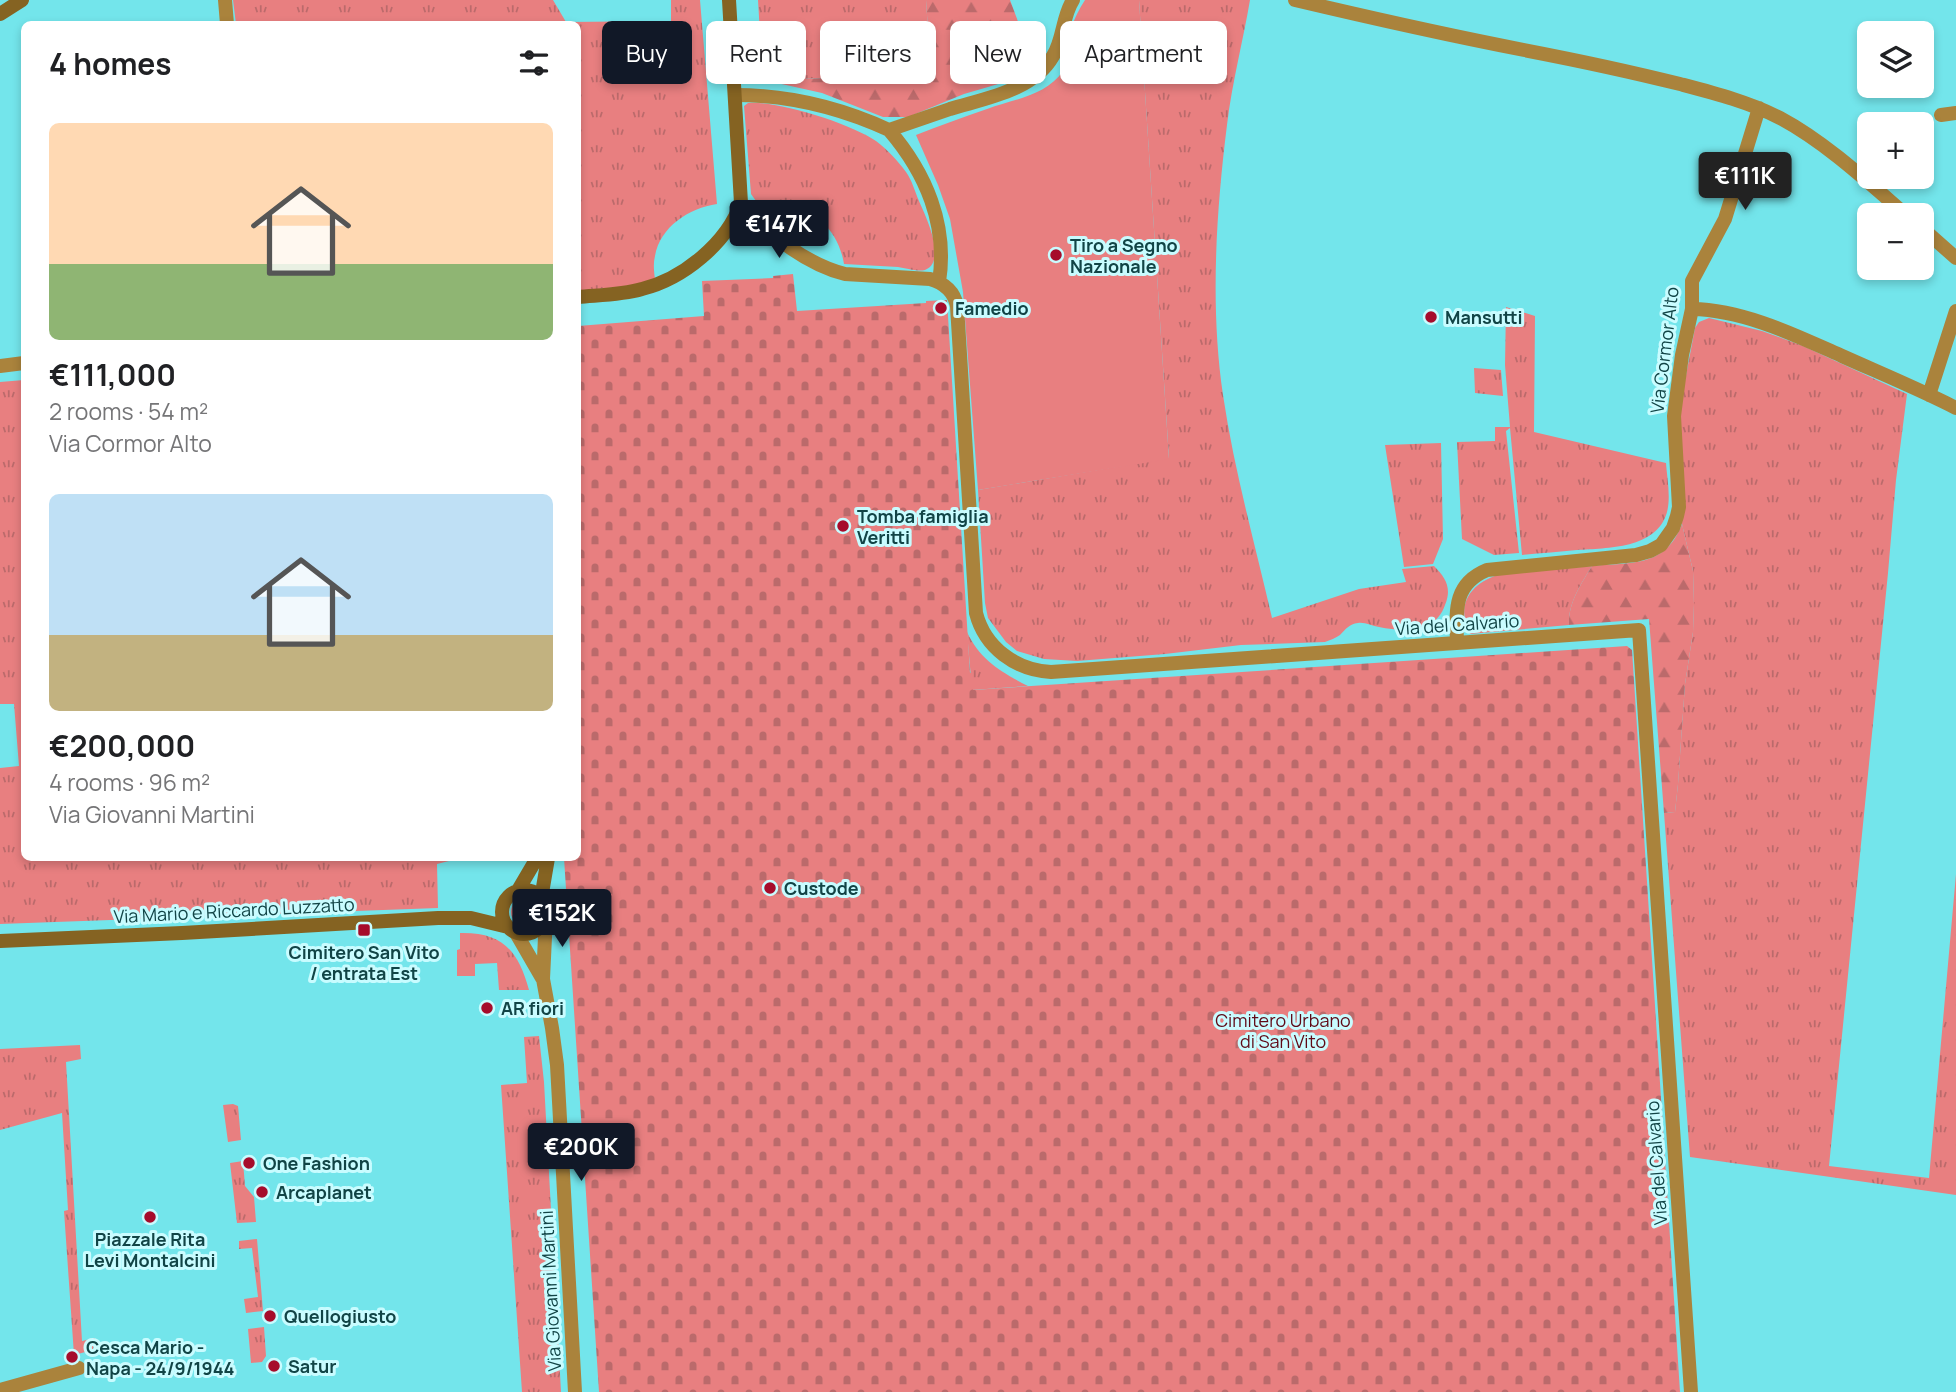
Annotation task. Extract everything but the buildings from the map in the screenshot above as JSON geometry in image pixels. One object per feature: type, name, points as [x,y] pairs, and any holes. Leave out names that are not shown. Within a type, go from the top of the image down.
[{"type":"street","points":[[0,14],[22,0]]},
{"type":"street","points":[[225,0],[227,21]]},
{"type":"street","points":[[581,297],[630,292],[656,285],[687,268],[707,252],[732,224],[741,203],[729,0]]},
{"type":"street","points":[[889,131],[1003,93],[1036,74],[1058,47],[1065,14],[1073,0]]},
{"type":"street","points":[[1295,0],[1433,32],[1633,72],[1759,108],[1783,119],[1807,135],[1891,203]]},
{"type":"street","points":[[735,95],[768,97],[835,110],[864,119],[889,131],[910,157],[928,189],[939,228],[942,256],[939,282],[831,271],[781,240],[758,222],[741,203]]},
{"type":"street","name":"Via Cormor Alto","points":[[1457,643],[1458,601],[1463,588],[1477,574],[1487,570],[1636,555],[1650,551],[1667,538],[1673,528],[1679,507],[1674,416],[1682,355],[1692,309],[1692,281],[1725,219],[1759,108]]},
{"type":"street","points":[[1934,239],[1956,258]]},
{"type":"street","name":"Via del Calvario","points":[[939,282],[952,293],[957,306],[976,613],[983,632],[1010,660],[1039,671],[1051,672],[1639,630],[1692,1392]]},
{"type":"street","points":[[1692,309],[1729,313],[1768,325],[1956,408]]},
{"type":"street","points":[[1929,395],[1956,311]]},
{"type":"street","points":[[0,366],[21,363]]},
{"type":"street","points":[[517,892],[530,891],[541,899],[546,909],[543,923],[533,933],[512,930],[502,917],[503,904],[517,892],[535,861]]},
{"type":"street","points":[[541,899],[547,861]]},
{"type":"street","name":"Via Mario e Riccardo Luzzatto","points":[[471,918],[503,904]]},
{"type":"street","name":"Via Giovanni Martini","points":[[546,916],[543,979],[557,1065],[575,1392]]},
{"type":"street","name":"Via Mario e Riccardo Luzzatto","points":[[0,941],[471,918],[512,930]]},
{"type":"street","name":"Via Giovanni Martini","points":[[512,930],[543,979]]},
{"type":"street","points":[[0,1390],[79,1368]]},
{"type":"green space","points":[[233,0],[553,0],[565,21],[236,21]]},
{"type":"green space","points":[[671,0],[700,0],[717,204],[686,215],[669,228],[655,256],[655,279],[639,285],[581,291],[581,22],[602,22],[602,84],[692,84],[692,21],[671,21]]},
{"type":"green space","points":[[758,0],[926,0],[927,21],[820,21],[820,78],[806,79],[806,21],[759,21]]},
{"type":"green space","points":[[926,0],[1010,0],[1018,21],[950,21],[950,84],[998,84],[964,94],[908,117],[883,117],[822,93],[782,84],[806,84],[806,79],[820,78],[820,84],[936,84],[936,21],[927,21]]},
{"type":"green space","name":"Tiro a Segno Nazionale","points":[[1085,0],[1139,0],[1140,21],[1074,21]]},
{"type":"green space","points":[[1139,0],[1250,0],[1223,158],[1217,226],[1217,328],[1223,395],[1233,451],[1272,618],[1359,589],[1406,582],[1402,569],[1434,566],[1445,579],[1448,593],[1440,614],[1426,626],[1398,630],[1358,623],[1325,642],[1241,645],[1077,661],[1044,659],[1017,651],[1006,642],[988,618],[978,490],[1169,458],[1145,84],[1227,84],[1227,21],[1140,21]]},
{"type":"green space","name":"Tiro a Segno Nazionale","points":[[1060,74],[1060,84],[1144,84],[1169,459],[978,490],[963,292],[950,219],[916,135],[1029,96]]},
{"type":"green space","points":[[748,103],[777,105],[814,114],[865,134],[884,148],[908,175],[926,216],[935,248],[932,265],[919,271],[844,264],[837,242],[816,217],[781,203],[756,201],[751,194],[744,106]]},
{"type":"green space","name":"Cimitero Urbano di San Vito","points":[[793,274],[797,311],[947,300],[973,690],[1627,646],[1632,650],[1680,1392],[599,1392],[564,861],[581,861],[581,326],[704,316],[702,281]]},
{"type":"green space","points":[[1506,307],[1535,316],[1534,432],[1666,463],[1669,494],[1667,512],[1653,533],[1642,540],[1616,547],[1522,555],[1510,428],[1506,431],[1519,553],[1494,555],[1462,539],[1457,442],[1495,441],[1495,427],[1510,427],[1505,365]]},
{"type":"green space","points":[[1709,318],[1762,331],[1803,346],[1907,394],[1896,480],[1829,1166],[1929,1178],[1956,874],[1956,1195],[1690,1157],[1664,813],[1675,812],[1685,684],[1693,632],[1693,571],[1682,524],[1680,417],[1695,328],[1699,322]]},
{"type":"green space","points":[[1474,368],[1501,370],[1503,396],[1475,393]]},
{"type":"green space","points":[[21,380],[21,861],[449,861],[437,864],[438,908],[0,924],[0,768],[19,766],[14,704],[0,704],[0,382]]},
{"type":"green space","points":[[1441,443],[1443,539],[1433,564],[1404,567],[1385,445]]},
{"type":"green space","points":[[1682,524],[1693,571],[1693,632],[1685,684],[1675,812],[1664,813],[1649,619],[1569,625],[1569,617],[1576,594],[1592,566],[1634,563],[1657,556],[1675,538]]},
{"type":"green space","points":[[1592,566],[1573,601],[1569,625],[1470,634],[1464,613],[1465,603],[1475,588],[1483,582],[1502,574]]},
{"type":"green space","points":[[967,632],[985,658],[1028,686],[972,690]]},
{"type":"green space","points":[[524,899],[533,903],[537,912],[533,921],[524,925],[515,921],[511,912],[515,903]]},
{"type":"green space","points":[[460,933],[487,936],[506,946],[519,964],[529,990],[499,990],[497,963],[475,964],[475,976],[457,976]]},
{"type":"green space","points":[[539,1036],[544,1082],[561,1392],[522,1392],[501,1085],[527,1083],[524,1037]]},
{"type":"green space","points":[[80,1045],[81,1059],[66,1062],[82,1341],[95,1338],[93,1350],[74,1355],[64,1211],[68,1210],[62,1113],[0,1130],[0,1049]]},
{"type":"green space","points":[[223,1105],[238,1106],[241,1140],[228,1142]]},
{"type":"green space","points":[[243,1161],[245,1186],[254,1197],[256,1222],[237,1223],[230,1163]]},
{"type":"green space","points":[[257,1239],[263,1311],[246,1313],[244,1299],[258,1297],[252,1248],[239,1249],[239,1241]]},
{"type":"green space","points":[[264,1327],[266,1356],[262,1362],[251,1363],[248,1329]]},
{"type":"place","name":"Tiro a Segno Nazionale","points":[[1056,255]]},
{"type":"place","name":"Famedio","points":[[941,308]]},
{"type":"place","name":"Mansutti","points":[[1431,317]]},
{"type":"place","name":"Tomba famiglia Veritti","points":[[843,526]]},
{"type":"place","name":"Custode","points":[[770,888]]},
{"type":"place","name":"Cimitero San Vito / entrata Est","points":[[364,930]]},
{"type":"place","name":"AR fiori","points":[[487,1008]]},
{"type":"place","name":"One Fashion","points":[[249,1163]]},
{"type":"place","name":"Arcaplanet","points":[[262,1192]]},
{"type":"place","name":"Piazzale Rita Levi Montalcini","points":[[150,1217]]},
{"type":"place","name":"Quellogiusto","points":[[270,1316]]},
{"type":"place","name":"Cesca Mario - Napa - 24/9/1944","points":[[72,1357]]},
{"type":"place","name":"Satur","points":[[274,1366]]}]
